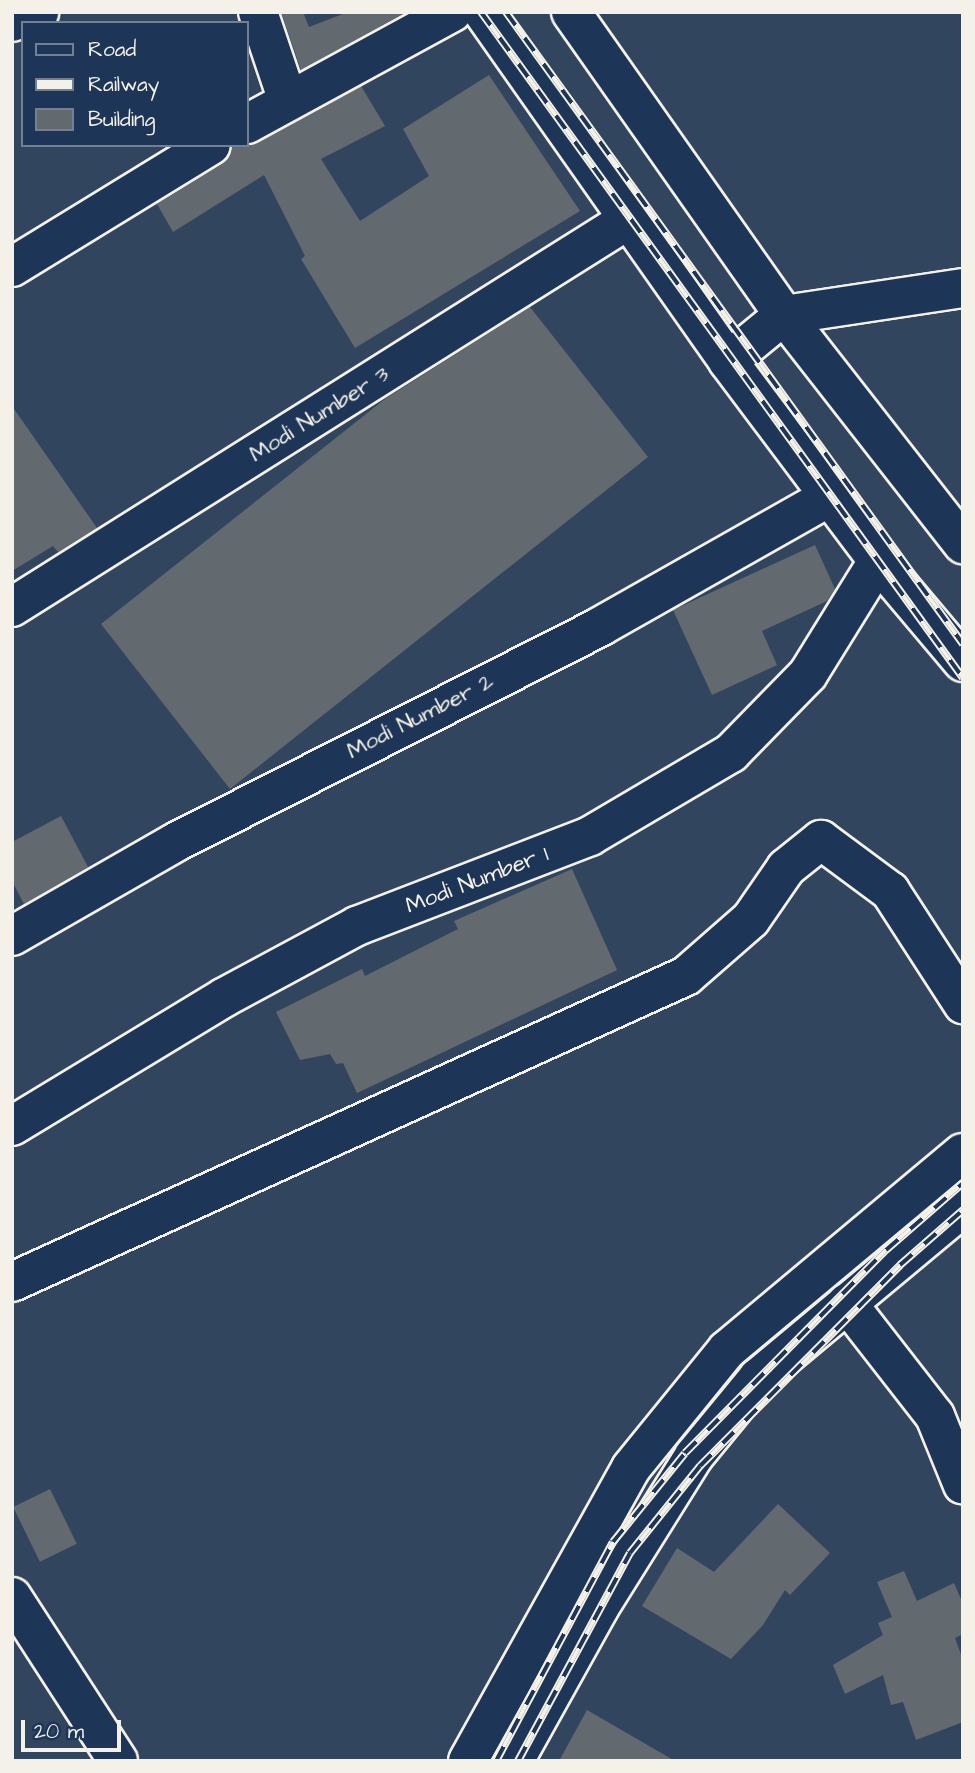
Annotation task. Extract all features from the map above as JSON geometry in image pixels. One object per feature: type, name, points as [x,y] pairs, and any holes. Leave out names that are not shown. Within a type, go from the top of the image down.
[{"type":"street","points":[[12,22],[39,12]]},
{"type":"street","points":[[258,12],[288,101]]},
{"type":"street","points":[[248,123],[452,12]]},
{"type":"street","points":[[483,12],[626,222],[728,361],[878,561],[963,662]]},
{"type":"street","points":[[571,12],[784,315],[963,544]]},
{"type":"street","points":[[12,267],[208,147]]},
{"type":"street","name":"Modi Number 3","points":[[12,607],[626,222]]},
{"type":"street","points":[[728,361],[784,315],[963,288]]},
{"type":"street","name":"Modi Number 2","points":[[12,936],[189,836],[601,626],[829,497]]},
{"type":"street","name":"Modi Number 1","points":[[12,1126],[226,997],[357,926],[590,836],[731,753],[808,674],[878,561]]},
{"type":"street","points":[[12,1282],[686,976],[751,919],[786,868],[821,840],[890,891],[963,1004]]},
{"type":"street","points":[[468,1761],[631,1468],[727,1350],[963,1153]]},
{"type":"street","points":[[514,1761],[599,1608],[694,1456],[758,1378],[963,1207]]},
{"type":"street","points":[[847,1303],[935,1416],[963,1485]]},
{"type":"street","points":[[12,1598],[118,1761]]},
{"type":"building","points":[[281,12],[303,12],[309,27],[348,12],[406,12],[301,70]]},
{"type":"building","points":[[489,75],[580,211],[355,348],[301,259],[305,256],[264,175],[173,232],[157,204],[222,164],[232,147],[248,147],[248,144],[257,143],[361,86],[385,126],[321,159],[360,221],[429,176],[403,129]]},
{"type":"building","points":[[530,307],[648,457],[230,789],[101,624],[385,399]]},
{"type":"building","points":[[12,406],[97,528],[58,552],[53,546],[12,571]]},
{"type":"building","points":[[815,545],[835,589],[827,601],[762,631],[777,665],[712,695],[673,610]]},
{"type":"building","points":[[61,816],[88,867],[24,904],[12,881],[12,842]]},
{"type":"building","points":[[572,869],[617,970],[357,1093],[343,1063],[336,1064],[330,1054],[300,1060],[276,1012],[362,969],[365,976],[458,929],[454,921]]},
{"type":"building","points":[[50,1489],[77,1544],[40,1562],[13,1507]]},
{"type":"building","points":[[778,1504],[830,1553],[790,1595],[785,1590],[763,1625],[731,1659],[642,1606],[677,1548],[714,1572]]},
{"type":"building","points":[[904,1571],[917,1601],[954,1583],[963,1604],[963,1634],[955,1638],[963,1660],[963,1722],[916,1740],[903,1702],[891,1705],[883,1675],[845,1694],[833,1665],[883,1635],[878,1623],[892,1617],[877,1582]]},
{"type":"building","points":[[587,1710],[675,1761],[559,1761]]},
{"type":"railway","points":[[481,12],[963,678]]},
{"type":"railway","points":[[506,12],[963,644]]},
{"type":"railway","points":[[496,1761],[613,1542],[685,1453],[886,1250],[963,1183]]},
{"type":"railway","points":[[518,1761],[630,1553],[700,1466],[900,1265],[963,1210]]}]
